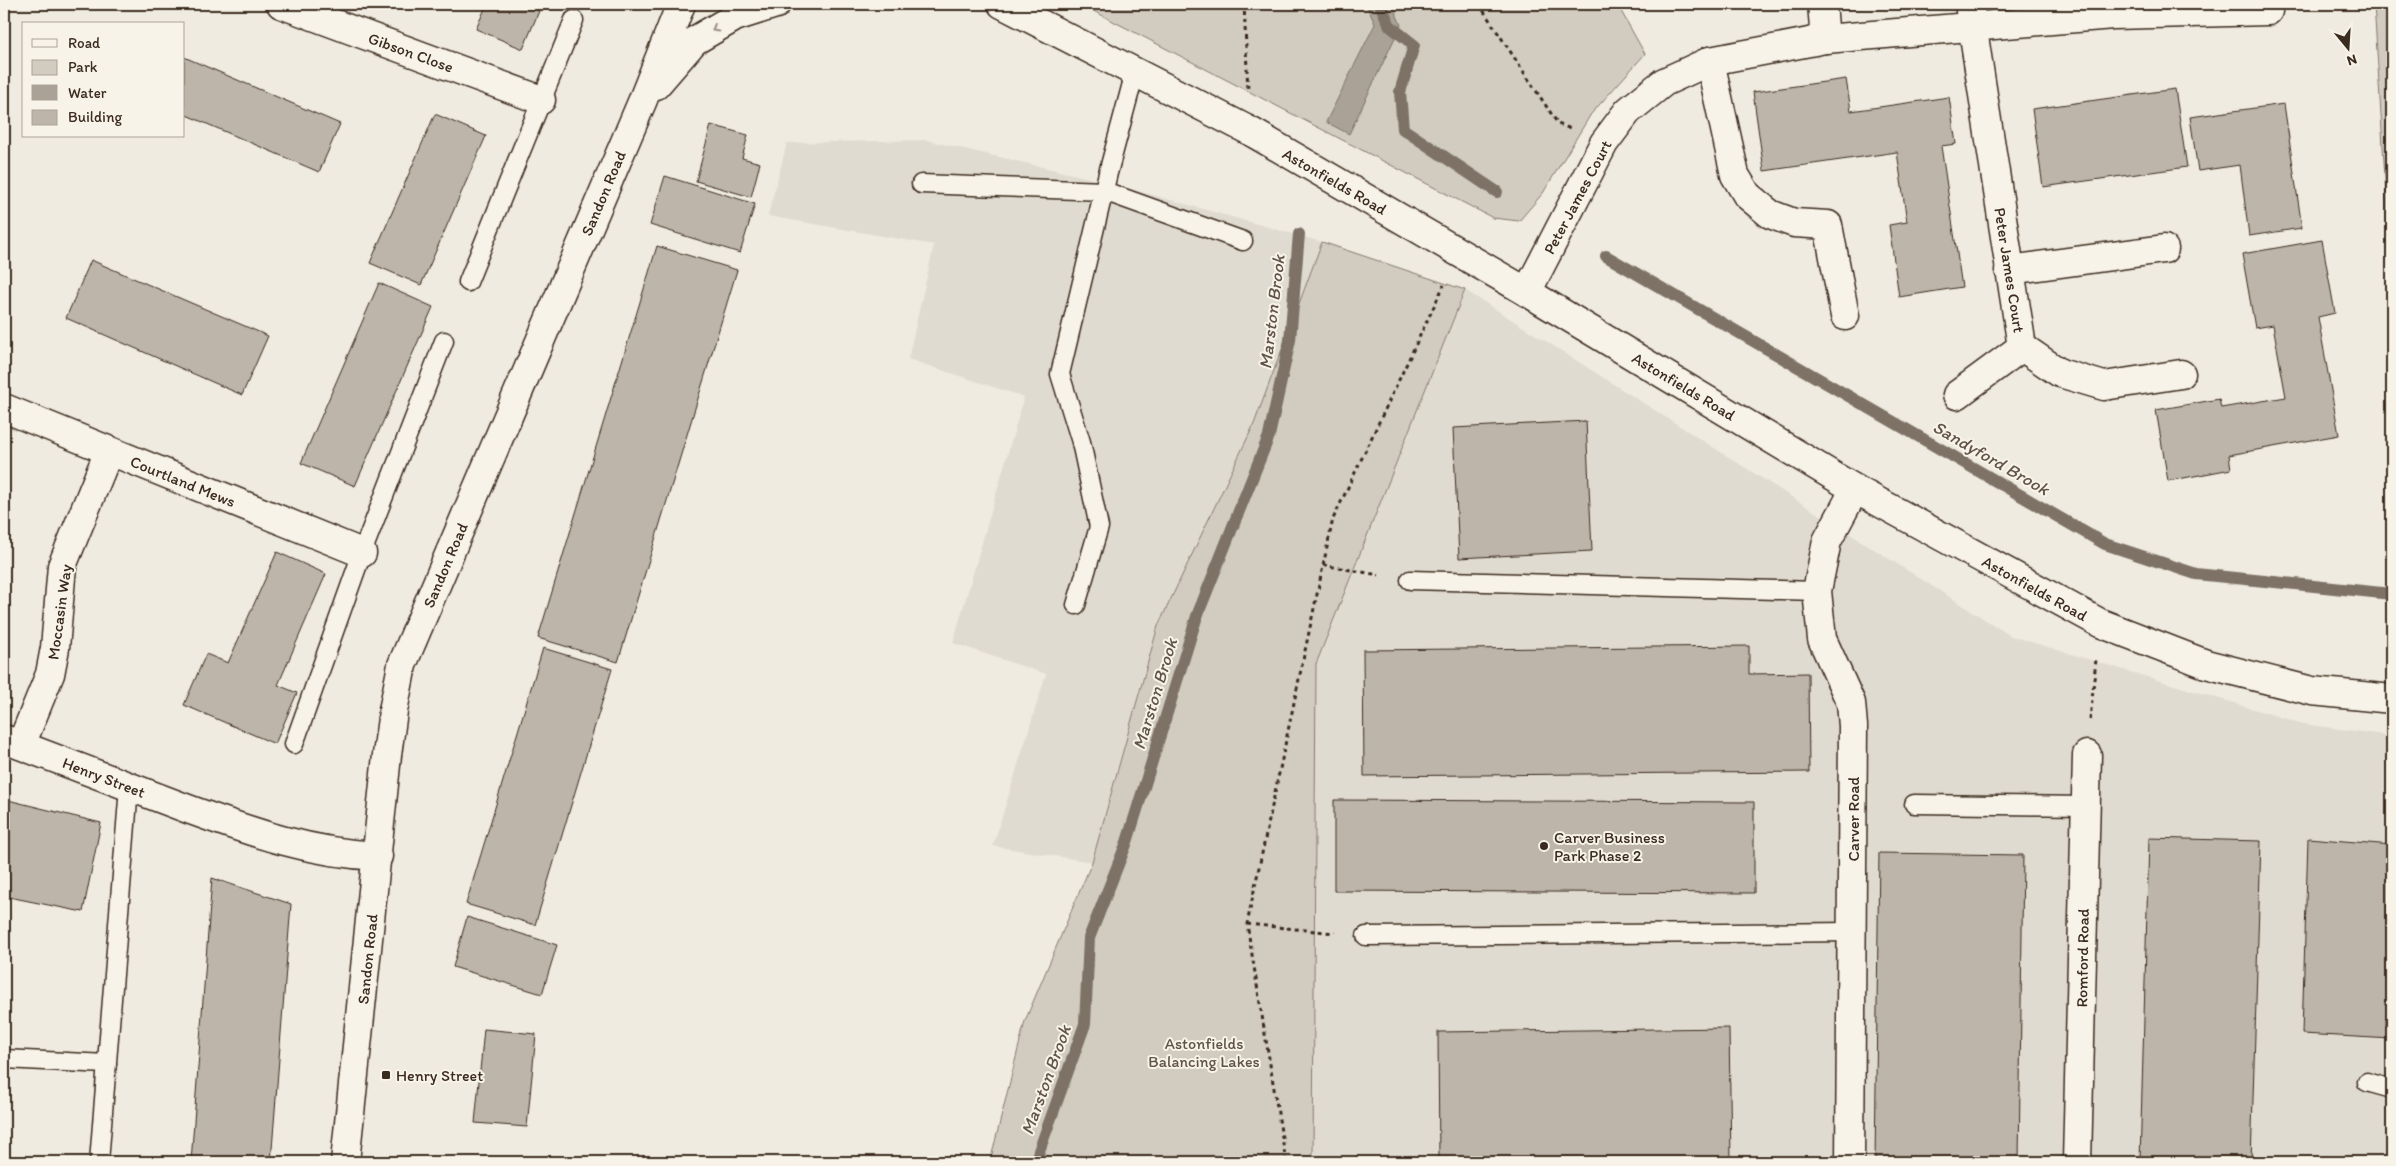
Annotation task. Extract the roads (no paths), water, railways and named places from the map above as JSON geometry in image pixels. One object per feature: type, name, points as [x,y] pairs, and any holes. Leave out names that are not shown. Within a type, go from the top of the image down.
[{"type":"street","name":"Gibson Close","points":[[281,4],[541,100]]},
{"type":"street","name":"Sandon Road","points":[[345,1162],[393,711],[402,665],[642,102],[681,4]]},
{"type":"street","points":[[642,102],[694,41],[735,17],[776,4]]},
{"type":"street","name":"Astonfields Road","points":[[1002,4],[1250,131],[1527,292],[1855,489],[2100,623],[2206,664],[2312,691],[2392,699]]},
{"type":"street","points":[[1822,4],[1825,39]]},
{"type":"street","name":"Peter James Court","points":[[1527,292],[1604,143],[1628,111],[1664,82],[1710,62],[1825,39],[1970,15],[2113,9],[2268,11]]},
{"type":"street","name":"Peter James Court","points":[[1970,15],[2022,347],[2060,373],[2104,386],[2181,374]]},
{"type":"street","points":[[1710,62],[1735,175],[1747,195],[1770,214],[1794,224],[1828,225],[1845,316]]},
{"type":"street","points":[[2009,270],[2164,249]]},
{"type":"street","points":[[1957,394],[2022,347]]},
{"type":"street","name":"Courtland Mews","points":[[4,408],[362,553]]},
{"type":"street","name":"Moccasin Way","points":[[12,742],[50,674],[55,648],[62,566],[109,451]]},
{"type":"street","name":"Carver Road","points":[[1850,1162],[1853,726],[1851,704],[1822,639],[1818,591],[1827,541],[1855,489]]},
{"type":"street","name":"Henry Street","points":[[12,742],[261,836],[342,854],[378,856]]},
{"type":"street","name":"Romford Road","points":[[2077,1162],[2087,755]]},
{"type":"lane","points":[[468,282],[574,20]]},
{"type":"lane","points":[[1076,605],[1099,527],[1081,442],[1060,374],[1135,72]]},
{"type":"lane","points":[[921,184],[1104,191],[1243,241]]},
{"type":"lane","points":[[294,744],[362,553],[444,341]]},
{"type":"lane","points":[[1410,580],[1818,591]]},
{"type":"lane","points":[[98,1162],[129,787]]},
{"type":"lane","points":[[1914,804],[2086,806]]},
{"type":"lane","points":[[1366,936],[1853,932]]},
{"type":"lane","points":[[4,1059],[107,1064]]},
{"type":"lane","points":[[2367,1082],[2392,1089]]},
{"type":"water","points":[[1366,4],[1392,4],[1401,25],[1349,134],[1326,122],[1375,24]]},
{"type":"waterway","name":"Sandyford Brook","points":[[1380,4],[1390,26],[1414,45],[1400,92],[1403,129],[1497,192]]},
{"type":"waterway","name":"Marston Brook","points":[[1035,1162],[1085,1024],[1089,938],[1127,842],[1197,616],[1269,436],[1290,340],[1299,234]]},
{"type":"waterway","name":"Sandyford Brook","points":[[1606,256],[2105,544],[2196,574],[2392,594]]},
{"type":"place","name":"Carver Business Park Phase 2","points":[[1544,846]]},
{"type":"place","name":"Henry Street","points":[[386,1075]]},
{"type":"park label","name":"Astonfields Balancing Lakes","points":[[1204,1052]]}]
